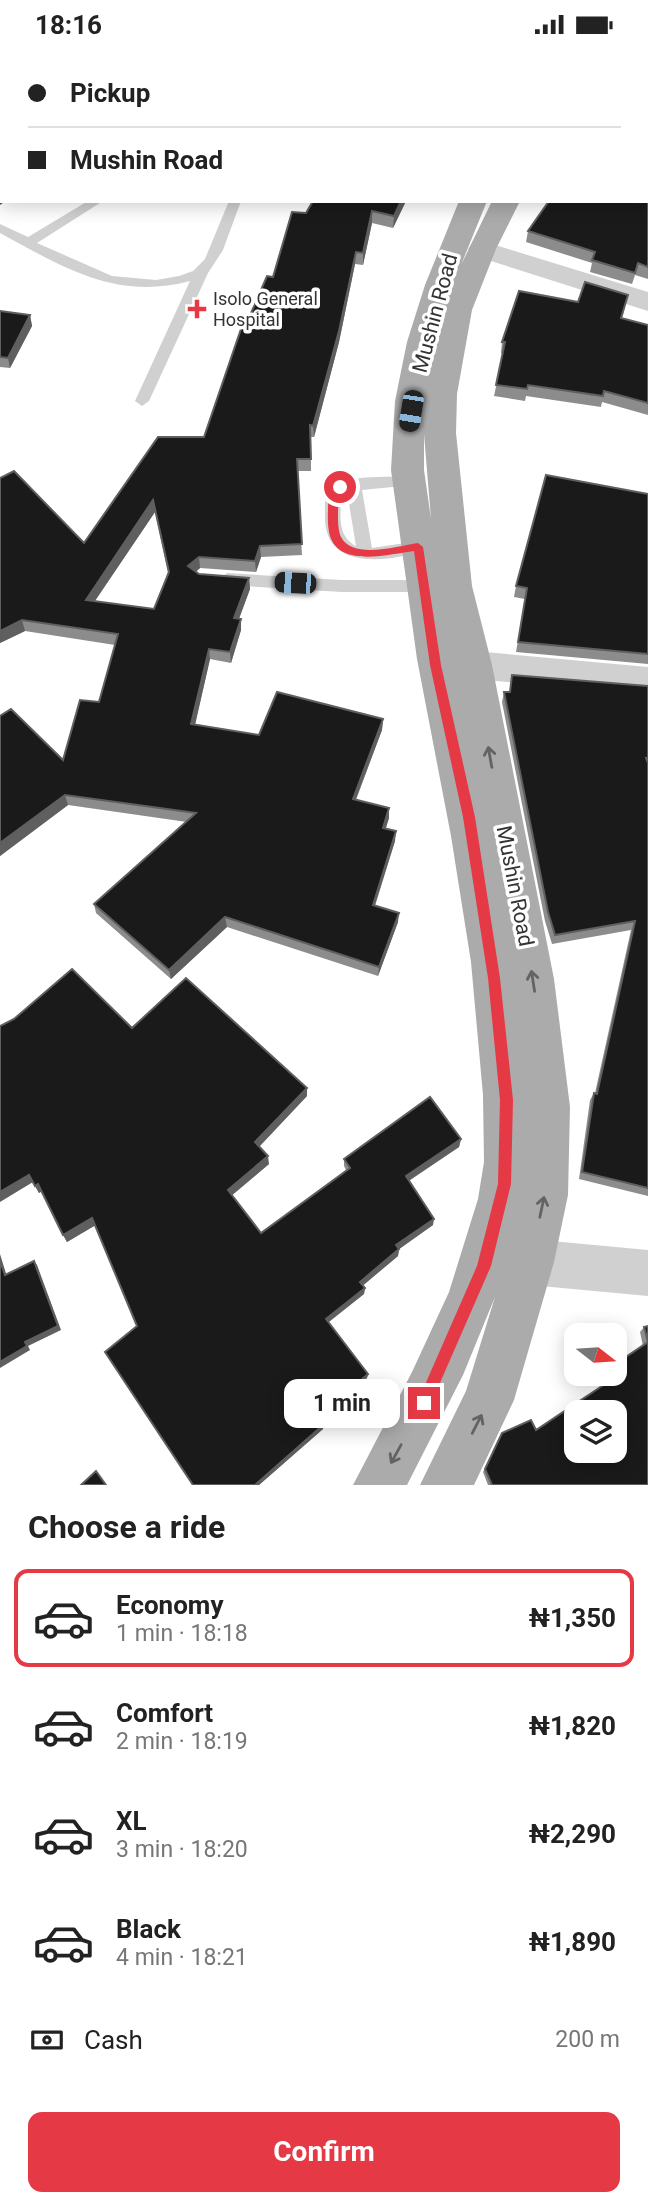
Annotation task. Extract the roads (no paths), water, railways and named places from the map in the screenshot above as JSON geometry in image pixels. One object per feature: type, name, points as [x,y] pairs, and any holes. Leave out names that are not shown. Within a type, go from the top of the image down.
[{"type":"main road","name":"Mushin Road","points":[[379,1485],[435,1382],[478,1279],[505,1184],[506,1100],[494,978],[469,817],[436,665],[408,481],[408,431],[421,353],[432,306],[455,241],[472,203]]},
{"type":"main road","name":"Mushin Road","points":[[446,1485],[489,1400],[530,1262],[545,1195],[548,1107],[533,979],[474,665],[454,586],[440,433],[441,394],[457,310],[482,249],[505,203]]},
{"type":"street","points":[[482,249],[648,302]]},
{"type":"street","points":[[474,665],[648,681]]},
{"type":"street","points":[[530,1262],[648,1273]]},
{"type":"lane","points":[[29,242],[94,203]]},
{"type":"lane","points":[[142,401],[201,273],[217,248],[234,203]]},
{"type":"lane","points":[[0,228],[87,272],[130,284],[173,282],[201,273]]},
{"type":"lane","points":[[408,481],[353,484],[333,492],[335,536],[345,548],[365,554],[418,547]]},
{"type":"lane","points":[[353,484],[365,554]]},
{"type":"lane","points":[[213,578],[342,586],[426,586]]},
{"type":"place","name":"Isolo General Hospital","points":[[197,309]]}]
